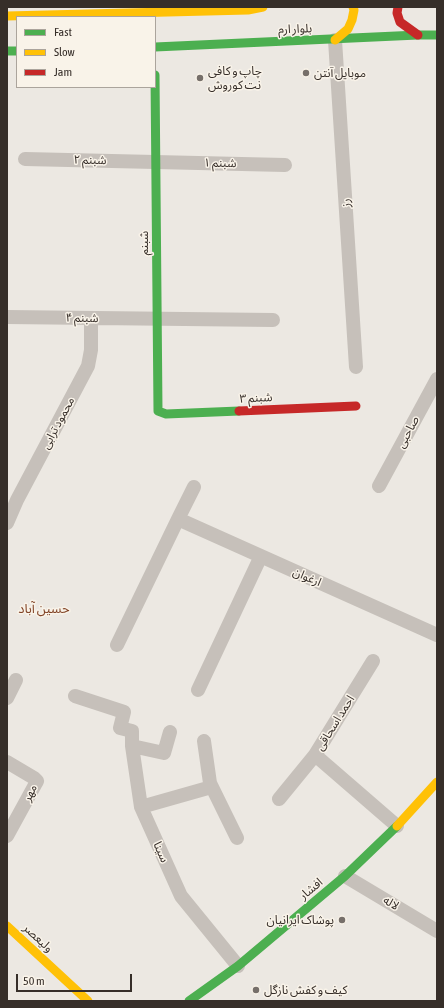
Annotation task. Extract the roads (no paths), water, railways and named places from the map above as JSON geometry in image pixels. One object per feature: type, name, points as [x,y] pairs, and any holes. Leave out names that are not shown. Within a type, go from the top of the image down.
[{"type":"street","points":[[7,16],[248,10],[263,7]]},
{"type":"street","points":[[335,40],[348,29],[352,20],[354,10],[353,7]]},
{"type":"street","points":[[398,7],[397,13],[400,22],[418,35]]},
{"type":"street","name":"بلوار ارم","points":[[156,48],[437,35]]},
{"type":"street","name":"رز","points":[[335,40],[356,367]]},
{"type":"street","name":"شبنم","points":[[155,88],[158,411]]},
{"type":"street","name":"شبنم ۲","points":[[25,158],[156,162]]},
{"type":"street","name":"شبنم ۱","points":[[156,162],[285,165]]},
{"type":"street","name":"شبنم ۴","points":[[7,317],[273,320]]},
{"type":"street","name":"محمود ترابی","points":[[7,523],[17,500],[88,366],[91,350],[92,318]]},
{"type":"street","name":"صاحبی","points":[[380,486],[437,379]]},
{"type":"street","name":"شبنم ۳","points":[[158,411],[166,414],[356,406]]},
{"type":"street","points":[[118,645],[194,487]]},
{"type":"street","name":"ارغوان","points":[[178,519],[437,635]]},
{"type":"street","points":[[198,690],[261,556]]},
{"type":"street","name":"احمد اسحاقی","points":[[374,661],[315,755],[397,826]]},
{"type":"street","points":[[7,698],[16,680]]},
{"type":"street","name":"سینا","points":[[75,696],[124,712],[120,728],[132,731],[132,746],[141,807],[180,896],[238,966]]},
{"type":"street","points":[[132,746],[164,753],[170,732]]},
{"type":"street","points":[[204,741],[210,783],[237,838]]},
{"type":"street","points":[[279,799],[315,755]]},
{"type":"street","name":"مهر","points":[[7,762],[34,778],[36,784],[7,836]]},
{"type":"street","name":"افشار","points":[[189,1001],[238,966],[345,876],[397,826],[437,782]]},
{"type":"street","points":[[141,807],[203,790],[208,788],[210,783]]},
{"type":"street","name":"لاله","points":[[345,876],[437,931]]},
{"type":"street","name":"ولیعصر","points":[[7,926],[88,1001]]},
{"type":"place","name":"موبایل آنتن","points":[[306,73]]},
{"type":"place","name":"چاپ و کافی نت کوروش","points":[[200,78]]},
{"type":"place","name":"پوشاک ایرانیان","points":[[342,920]]},
{"type":"place","name":"کیف و کفش نازگل","points":[[256,990]]},
{"type":"district","name":"حسین آباد","points":[[44,609]]}]
